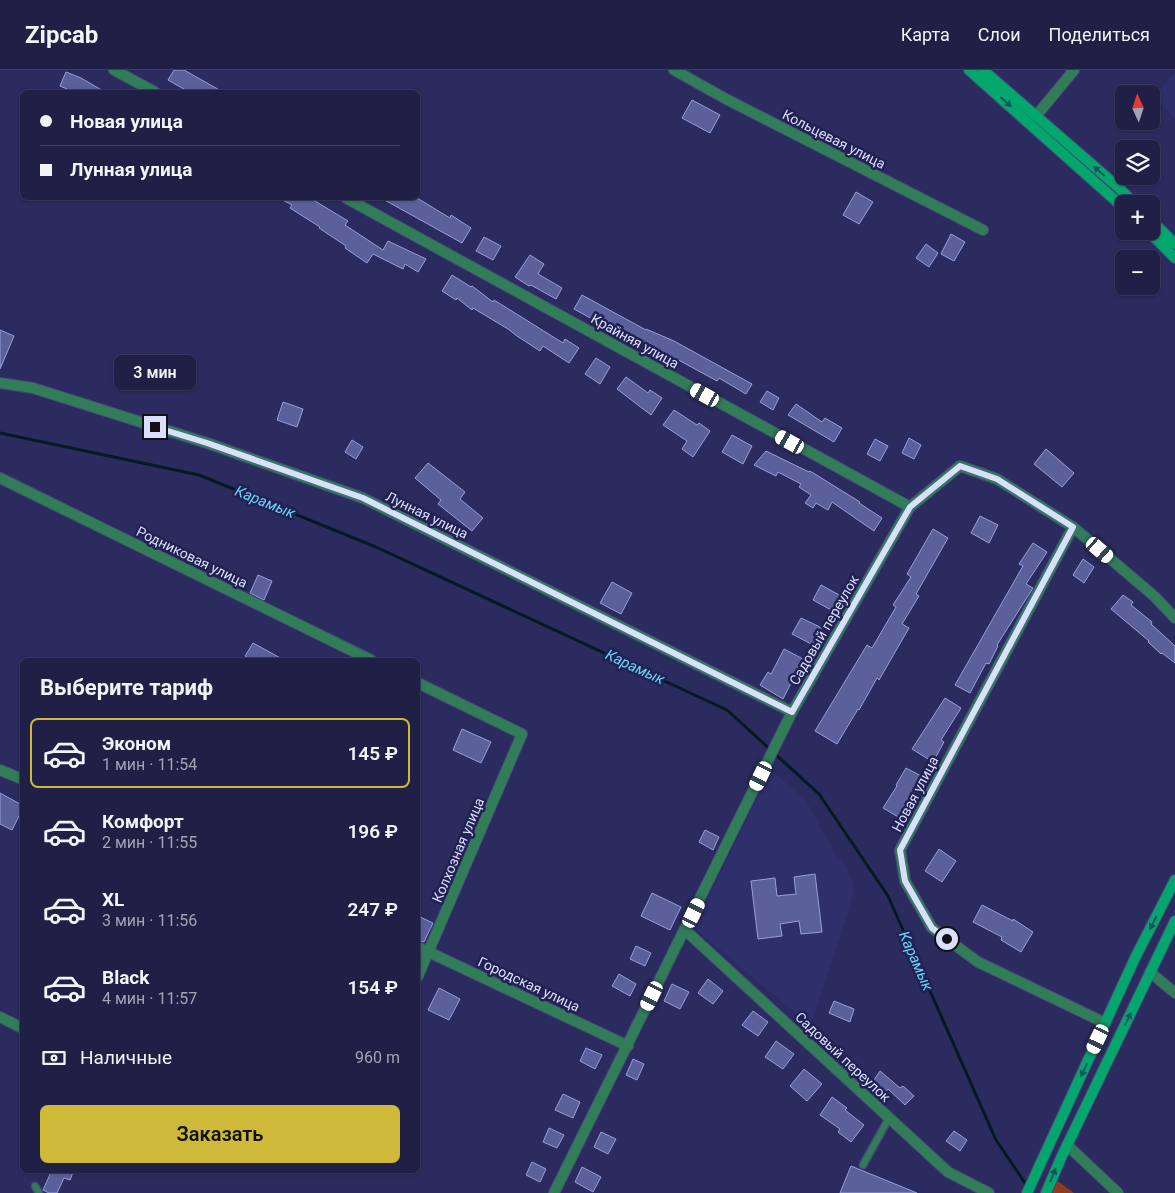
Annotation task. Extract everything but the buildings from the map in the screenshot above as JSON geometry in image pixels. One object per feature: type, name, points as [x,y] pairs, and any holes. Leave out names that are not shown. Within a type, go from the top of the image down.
[{"type":"street","points":[[114,70],[151,90]]},
{"type":"street","name":"Кольцевая улица","points":[[674,70],[726,99],[984,230]]},
{"type":"street","points":[[970,70],[1115,200]]},
{"type":"street","points":[[983,70],[1126,195]]},
{"type":"street","points":[[1036,116],[1074,70]]},
{"type":"street","name":"Крайняя улица","points":[[350,200],[910,507]]},
{"type":"street","points":[[1160,229],[1175,244]]},
{"type":"street","points":[[1157,240],[1175,258]]},
{"type":"street","name":"Лунная улица","points":[[0,383],[32,388],[207,443],[363,498],[792,712]]},
{"type":"street","points":[[910,507],[960,466],[997,479],[1073,527],[1154,596],[1175,618]]},
{"type":"street","name":"Родниковая улица","points":[[0,478],[367,658]]},
{"type":"street","name":"Садовый переулок","points":[[554,1193],[792,712],[910,507]]},
{"type":"street","name":"Новая улица","points":[[1073,527],[900,850],[905,881],[932,928],[978,962],[1105,1023]]},
{"type":"street","name":"Колхозная улица","points":[[420,684],[522,734],[420,972]]},
{"type":"street","points":[[0,770],[20,778]]},
{"type":"street","points":[[1027,1193],[1136,956],[1175,880]]},
{"type":"street","points":[[1046,1193],[1067,1145],[1175,921]]},
{"type":"street","name":"Садовый переулок","points":[[685,930],[948,1172],[989,1193]]},
{"type":"street","name":"Городская улица","points":[[420,948],[628,1046]]},
{"type":"street","points":[[1150,972],[1175,993]]},
{"type":"street","points":[[0,1017],[20,1027]]},
{"type":"street","points":[[1067,1145],[1118,1193]]},
{"type":"lane","points":[[863,1164],[889,1118]]},
{"type":"lane","points":[[35,1186],[39,1193]]},
{"type":"shaded area","points":[[1175,72],[1175,119],[1160,103],[1160,89]]},
{"type":"shaded area","points":[[771,770],[806,800],[830,845],[852,877],[854,892],[811,1026],[694,928]]},
{"type":"shaded area","points":[[1048,1174],[1074,1193],[1040,1193]]},
{"type":"waterway","name":"Карамык","points":[[0,433],[199,475],[376,547],[727,710],[819,794],[888,896],[996,1140],[1027,1186]]},
{"type":"route","points":[[155,427],[207,443],[363,498],[792,712],[910,507],[960,466],[997,479],[1073,527],[900,850],[905,881],[932,928],[947,939]]}]
